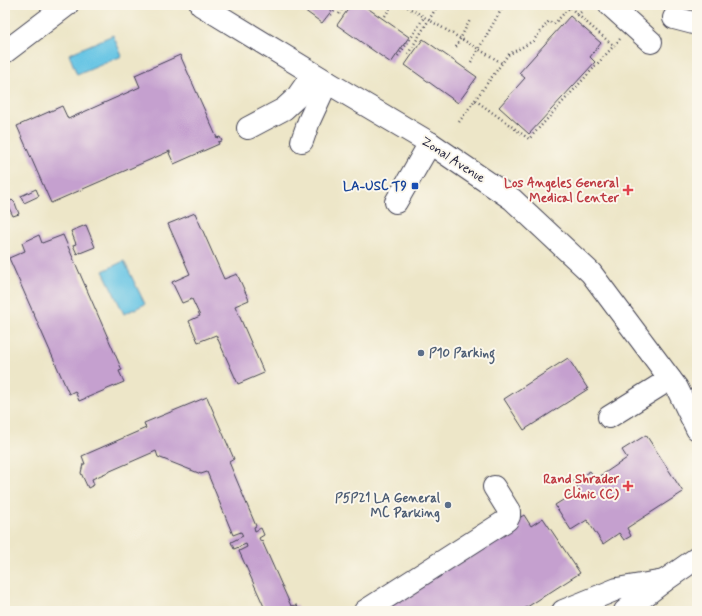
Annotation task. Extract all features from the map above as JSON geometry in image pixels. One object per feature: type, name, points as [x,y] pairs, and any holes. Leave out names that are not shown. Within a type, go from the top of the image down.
[{"type":"street","points":[[5,52],[67,5]]},
{"type":"street","name":"Zonal Avenue","points":[[201,5],[430,143],[512,199],[591,273],[677,388],[697,429]]},
{"type":"street","points":[[610,5],[651,42]]},
{"type":"street","points":[[674,18],[697,24]]},
{"type":"street","points":[[248,128],[284,109],[320,78]]},
{"type":"street","points":[[302,141],[309,122],[320,78]]},
{"type":"street","points":[[396,202],[430,143]]},
{"type":"street","points":[[609,417],[670,379]]},
{"type":"street","points":[[365,611],[507,520],[509,511],[494,487]]},
{"type":"street","points":[[625,611],[697,558]]},
{"type":"street","points":[[563,611],[617,589],[664,581]]},
{"type":"path","points":[[331,15],[339,5]]},
{"type":"path","points":[[339,14],[345,5]]},
{"type":"path","points":[[385,16],[392,5]]},
{"type":"path","points":[[404,5],[502,63]]},
{"type":"path","points":[[408,54],[438,5]]},
{"type":"path","points":[[471,62],[504,5]]},
{"type":"path","points":[[459,122],[508,55],[533,41],[549,21],[554,24],[569,6],[614,46]]},
{"type":"path","points":[[398,56],[424,17]]},
{"type":"path","points":[[456,47],[470,20]]},
{"type":"path","points":[[475,100],[528,139],[622,37]]},
{"type":"water","points":[[113,35],[122,56],[77,75],[69,54]]},
{"type":"water","points":[[124,261],[145,304],[124,314],[103,271]]},
{"type":"building","points":[[297,5],[336,5],[322,23]]},
{"type":"building","points":[[351,5],[363,5],[409,37],[391,63],[337,25]]},
{"type":"building","points":[[570,16],[601,43],[590,57],[595,62],[529,134],[499,107],[525,78],[519,73]]},
{"type":"building","points":[[423,39],[477,77],[458,103],[405,65]]},
{"type":"building","points":[[180,55],[217,138],[220,137],[222,141],[218,142],[219,144],[174,164],[169,153],[170,151],[51,203],[17,126],[62,106],[68,119],[140,87],[135,75]]},
{"type":"building","points":[[36,189],[39,196],[24,203],[21,196]]},
{"type":"building","points":[[12,200],[15,203],[19,214],[13,216],[8,206],[10,205],[9,202]]},
{"type":"building","points":[[195,213],[224,279],[237,274],[249,300],[235,306],[264,373],[238,384],[216,335],[198,342],[189,321],[200,316],[192,299],[182,303],[172,282],[190,274],[168,224]]},
{"type":"building","points":[[86,225],[95,247],[77,254],[73,245],[76,244],[71,231]]},
{"type":"building","points":[[39,235],[42,243],[63,235],[122,370],[119,371],[124,382],[79,401],[75,391],[69,394],[9,258],[25,251],[22,243]]},
{"type":"building","points":[[568,358],[588,389],[524,430],[504,399]]},
{"type":"building","points":[[207,397],[234,459],[229,462],[256,526],[254,527],[255,531],[261,528],[264,535],[259,538],[261,542],[262,541],[291,606],[297,605],[299,611],[266,611],[239,551],[247,547],[246,544],[234,549],[231,542],[243,536],[241,532],[233,535],[207,472],[201,474],[158,457],[156,451],[92,479],[94,485],[88,488],[81,473],[83,464],[85,464],[82,456],[146,428],[144,423]]},
{"type":"building","name":"Rand Shrader Clinic (C)","points":[[646,435],[683,492],[627,528],[631,536],[624,540],[619,533],[603,544],[587,520],[571,530],[555,505],[579,490],[574,481],[590,471],[596,479],[627,458],[622,450]]},
{"type":"building","points":[[524,515],[531,526],[543,518],[580,573],[521,611],[375,611]]},
{"type":"place","name":"LA-USC T9","points":[[415,186]]},
{"type":"place","name":"Los Angeles General Medical Center","points":[[628,190]]},
{"type":"place","name":"P10 Parking","points":[[421,353]]},
{"type":"place","name":"Rand Shrader Clinic (C)","points":[[628,486]]},
{"type":"place","name":"P5P21 LA General MC Parking","points":[[448,505]]}]
